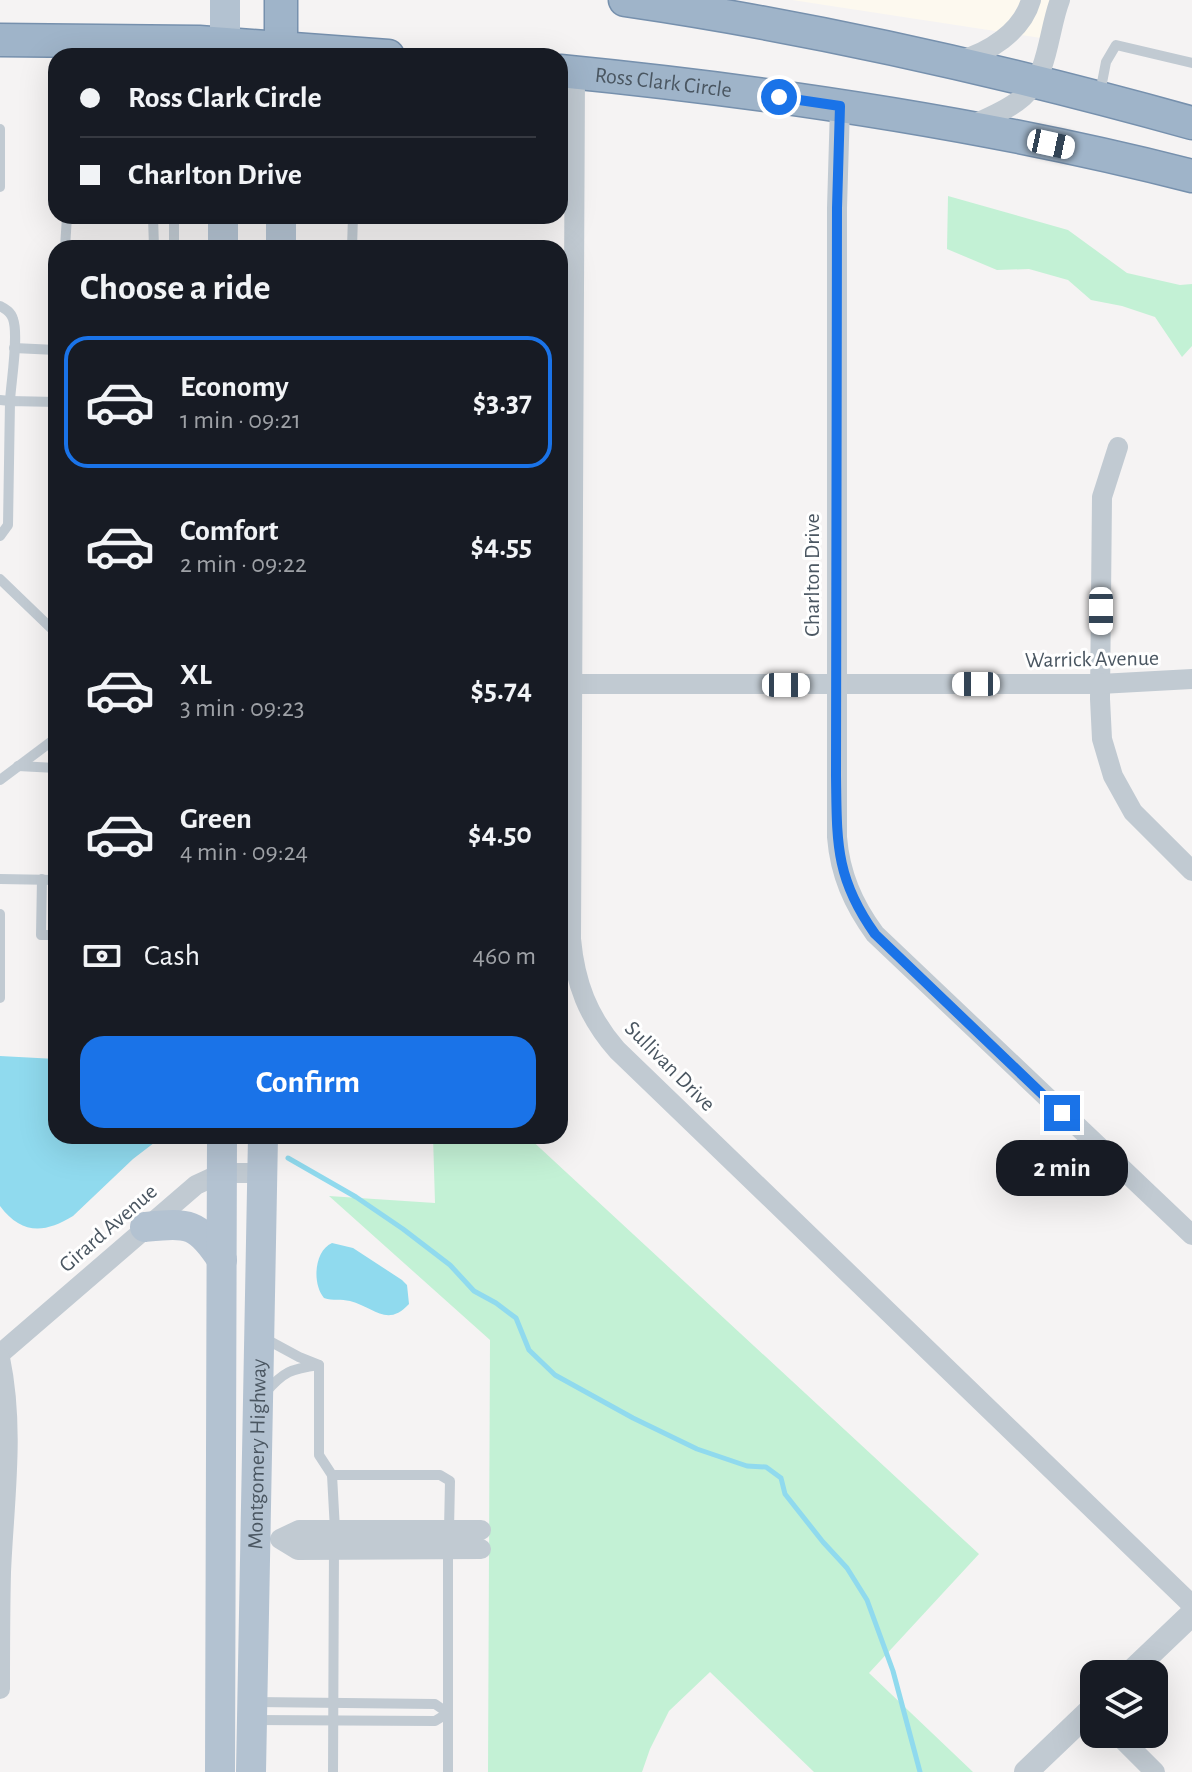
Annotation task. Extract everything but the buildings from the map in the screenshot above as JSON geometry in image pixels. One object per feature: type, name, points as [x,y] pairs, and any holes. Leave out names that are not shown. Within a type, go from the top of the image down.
[{"type":"highway","points":[[281,0],[281,48]]},
{"type":"highway","points":[[625,0],[767,22],[957,61],[1192,123]]},
{"type":"highway","points":[[0,40],[90,40],[198,48]]},
{"type":"highway","points":[[90,40],[106,48]]},
{"type":"highway","name":"Ross Clark Circle","points":[[568,71],[840,106],[968,127],[1192,176]]},
{"type":"main road","points":[[225,0],[225,48]]},
{"type":"main road","name":"Montgomery Highway","points":[[222,1144],[222,1260],[258,1401],[268,1539],[252,1710],[251,1772]]},
{"type":"main road","name":"Montgomery Highway","points":[[220,1772],[221,1538],[244,1354],[263,1173],[263,1144]]},
{"type":"main road","points":[[145,1227],[175,1224],[200,1231],[222,1260]]},
{"type":"street","points":[[957,61],[980,55],[1000,42],[1018,22],[1031,0]]},
{"type":"street","points":[[968,127],[1007,108],[1023,97],[1037,81],[1060,0]]},
{"type":"street","name":"Charlton Drive","points":[[840,106],[836,685],[838,854],[847,885],[863,917],[889,949],[1192,1235]]},
{"type":"street","points":[[1118,447],[1102,497],[1102,739],[1122,795],[1147,828],[1192,871]]},
{"type":"street","name":"Warrick Avenue","points":[[568,684],[1100,684],[1192,679]]},
{"type":"street","name":"Sullivan Drive","points":[[568,786],[571,939],[576,977],[597,1024],[617,1050],[1192,1605]]},
{"type":"street","name":"Girard Avenue","points":[[0,1356],[196,1185],[222,1173],[263,1173]]},
{"type":"street","points":[[0,1356],[9,1449],[1,1573],[0,1689]]},
{"type":"street","points":[[221,1538],[268,1539],[299,1530],[335,1530],[481,1540]]},
{"type":"street","points":[[268,1539],[298,1550],[334,1551],[449,1540]]},
{"type":"street","points":[[1144,1660],[1192,1614]]},
{"type":"street","points":[[1026,1772],[1080,1721]]},
{"type":"street","points":[[1131,1748],[1155,1772]]},
{"type":"lane","points":[[1099,97],[1106,62],[1116,45],[1192,63]]},
{"type":"lane","points":[[0,129],[1,186]]},
{"type":"lane","points":[[0,306],[8,309],[14,320],[14,348],[5,401],[4,521],[0,536]]},
{"type":"lane","points":[[14,348],[48,350]]},
{"type":"lane","points":[[5,401],[48,402]]},
{"type":"lane","points":[[0,579],[48,625]]},
{"type":"lane","points":[[0,780],[48,744]]},
{"type":"lane","points":[[18,766],[48,768]]},
{"type":"lane","points":[[0,879],[48,879]]},
{"type":"lane","points":[[42,879],[41,935],[48,935]]},
{"type":"lane","points":[[0,914],[0,998]]},
{"type":"lane","points":[[244,1354],[299,1357],[319,1365]]},
{"type":"lane","points":[[258,1401],[291,1369],[319,1365]]},
{"type":"lane","points":[[319,1365],[319,1455],[332,1475],[335,1530],[333,1772]]},
{"type":"lane","points":[[332,1475],[440,1475],[450,1481],[448,1772]]},
{"type":"lane","points":[[252,1710],[334,1704],[435,1704],[448,1713]]},
{"type":"lane","points":[[252,1710],[334,1721],[435,1721],[448,1713]]},
{"type":"shaded area","points":[[792,0],[1069,0],[1054,40]]},
{"type":"green space","points":[[948,196],[1068,230],[1127,273],[1180,285],[1192,284],[1192,346],[1182,357],[1155,317],[1091,300],[1068,280],[1029,269],[997,270],[947,249]]},
{"type":"green space","points":[[433,1144],[536,1144],[979,1554],[869,1673],[973,1772],[814,1772],[710,1672],[669,1711],[642,1772],[488,1772],[490,1340],[329,1196],[435,1203]]},
{"type":"water","points":[[0,1056],[48,1059],[48,1144],[153,1144],[73,1216],[62,1222],[43,1228],[25,1226],[16,1222],[0,1206]]},
{"type":"water","points":[[332,1243],[353,1248],[402,1280],[407,1285],[409,1304],[401,1311],[387,1315],[350,1301],[324,1298],[318,1285],[318,1260]]},
{"type":"waterway","points":[[288,1158],[356,1197],[403,1229],[450,1265],[474,1291],[516,1318],[529,1350],[555,1375],[697,1449],[747,1466],[766,1467],[781,1478],[785,1494],[847,1568],[867,1600],[893,1671],[920,1772]]},
{"type":"route","points":[[779,97],[840,106],[836,776],[838,854],[842,869],[853,900],[875,934],[1062,1113]]}]
